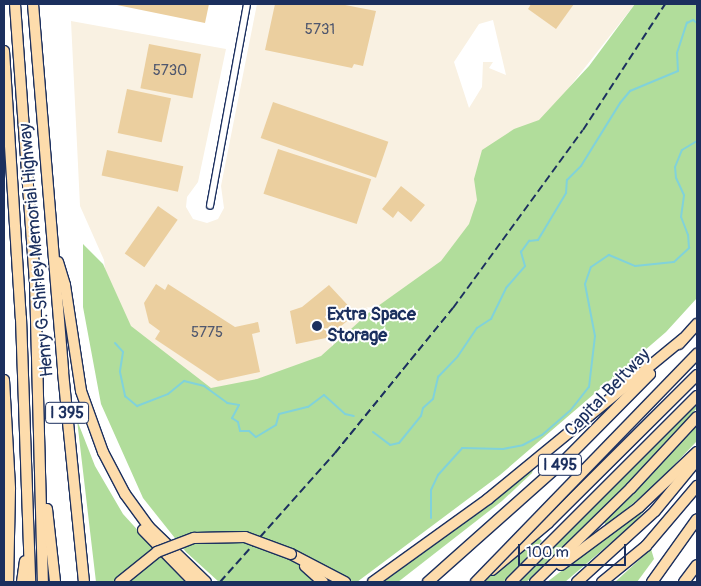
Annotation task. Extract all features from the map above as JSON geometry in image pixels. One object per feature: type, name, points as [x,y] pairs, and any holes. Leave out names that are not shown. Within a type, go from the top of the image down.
[{"type":"highway","points":[[15,4],[34,271],[43,582]]},
{"type":"highway","name":"Henry G. Shirley Memorial Highway","points":[[34,4],[53,244],[84,582]]},
{"type":"highway","name":"Henry G. Shirley Memorial Highway","points":[[4,51],[22,318],[30,582]]},
{"type":"highway","points":[[53,244],[66,285],[76,365],[85,403],[103,452],[125,494],[149,527],[193,577],[206,582]]},
{"type":"highway","name":"Capital Beltway","points":[[428,582],[565,460],[697,324]]},
{"type":"highway","points":[[373,582],[496,493],[683,339]]},
{"type":"highway","points":[[475,582],[697,354]]},
{"type":"highway","points":[[475,582],[548,523],[697,375]]},
{"type":"highway","points":[[4,380],[10,489],[8,582]]},
{"type":"highway","points":[[511,582],[697,396]]},
{"type":"highway","points":[[535,582],[625,495],[697,417]]},
{"type":"highway","points":[[40,439],[55,582]]},
{"type":"highway","points":[[535,582],[623,520],[697,452]]},
{"type":"highway","points":[[577,582],[655,511],[697,460]]},
{"type":"highway","points":[[602,582],[646,546],[697,486]]},
{"type":"highway","points":[[652,582],[697,519]]},
{"type":"highway","points":[[120,582],[157,552],[194,538],[245,537],[290,554],[345,582]]},
{"type":"highway","points":[[22,582],[29,548]]},
{"type":"highway","points":[[290,554],[323,582]]},
{"type":"highway","points":[[684,582],[697,567]]},
{"type":"highway","points":[[688,582],[697,567]]},
{"type":"street","points":[[210,206],[247,4]]},
{"type":"shaded area","points":[[257,4],[635,4],[568,89],[461,258],[178,524],[107,288],[104,260],[80,206],[71,21],[226,49],[198,182],[187,197],[186,207],[193,219],[207,223],[218,219],[224,208],[221,186]],"holes":[[[493,20],[506,75],[489,68],[493,62],[483,62],[482,87],[469,108],[454,62],[479,24]]]},
{"type":"green space","points":[[635,4],[697,4],[697,298],[666,332],[500,475],[357,582],[219,582],[186,552],[143,498],[101,404],[83,307],[83,244],[103,264],[131,326],[211,388],[257,379],[321,356],[371,311],[441,261],[469,224],[477,200],[474,179],[482,150],[514,129],[539,120],[589,66]]},
{"type":"green space","points":[[697,403],[697,408],[667,443],[543,569],[526,582],[518,582]]},
{"type":"green space","points":[[77,420],[95,466],[123,514],[185,582],[96,582]]},
{"type":"green space","points":[[697,424],[697,441],[655,485],[606,526],[604,522]]},
{"type":"green space","points":[[530,470],[533,470],[532,473],[502,501],[398,582],[380,582]]},
{"type":"green space","points":[[653,501],[634,523],[565,582],[547,582]]},
{"type":"green space","points":[[539,538],[542,541],[504,582],[483,582]]},
{"type":"green space","points":[[651,549],[654,559],[637,582],[615,582]]},
{"type":"building","points":[[112,4],[209,4],[205,23]]},
{"type":"building","points":[[275,4],[340,4],[376,11],[363,66],[354,64],[352,68],[265,50]]},
{"type":"building","points":[[531,4],[574,4],[556,29],[528,9]]},
{"type":"building","points":[[149,44],[201,54],[192,98],[140,88]]},
{"type":"building","points":[[127,89],[171,98],[162,142],[118,133]]},
{"type":"building","points":[[273,102],[388,142],[376,178],[261,138]]},
{"type":"building","points":[[278,149],[371,179],[357,224],[263,194]]},
{"type":"building","points":[[107,150],[183,166],[178,192],[102,175]]},
{"type":"building","points":[[401,186],[425,205],[411,222],[398,211],[393,218],[382,209]]},
{"type":"building","points":[[158,206],[178,220],[144,267],[125,254]]},
{"type":"building","points":[[156,284],[165,290],[168,284],[235,327],[258,322],[260,332],[252,334],[260,372],[218,381],[155,339],[160,331],[149,323],[144,303]]},
{"type":"building","name":"Extra Space Storage","points":[[329,285],[356,314],[326,338],[296,344],[290,311],[302,307]]},
{"type":"waterway","points":[[373,432],[390,445],[399,443],[421,416],[423,408],[433,399],[438,377],[458,356],[477,328],[491,319],[506,288],[525,266],[521,252],[529,241],[538,240],[566,193],[567,180],[581,166],[620,103],[630,91],[678,71],[677,53],[687,23],[693,20],[697,23]]},
{"type":"waterway","points":[[431,518],[431,490],[438,475],[462,448],[503,449],[523,445],[542,435],[570,411],[589,387],[595,336],[585,284],[591,267],[609,255],[635,266],[674,262],[689,248],[688,235],[681,217],[684,195],[676,178],[675,167],[682,150],[697,141]]},
{"type":"waterway","points":[[115,343],[123,352],[120,372],[125,396],[137,406],[168,394],[184,381],[204,386],[227,403],[239,405],[232,418],[238,422],[240,431],[249,431],[256,437],[276,425],[279,414],[308,407],[324,395],[345,414],[354,416]]},
{"type":"railway","points":[[220,582],[335,453],[453,308],[583,130],[665,4]]},
{"type":"place","name":"Extra Space Storage","points":[[317,326]]}]
